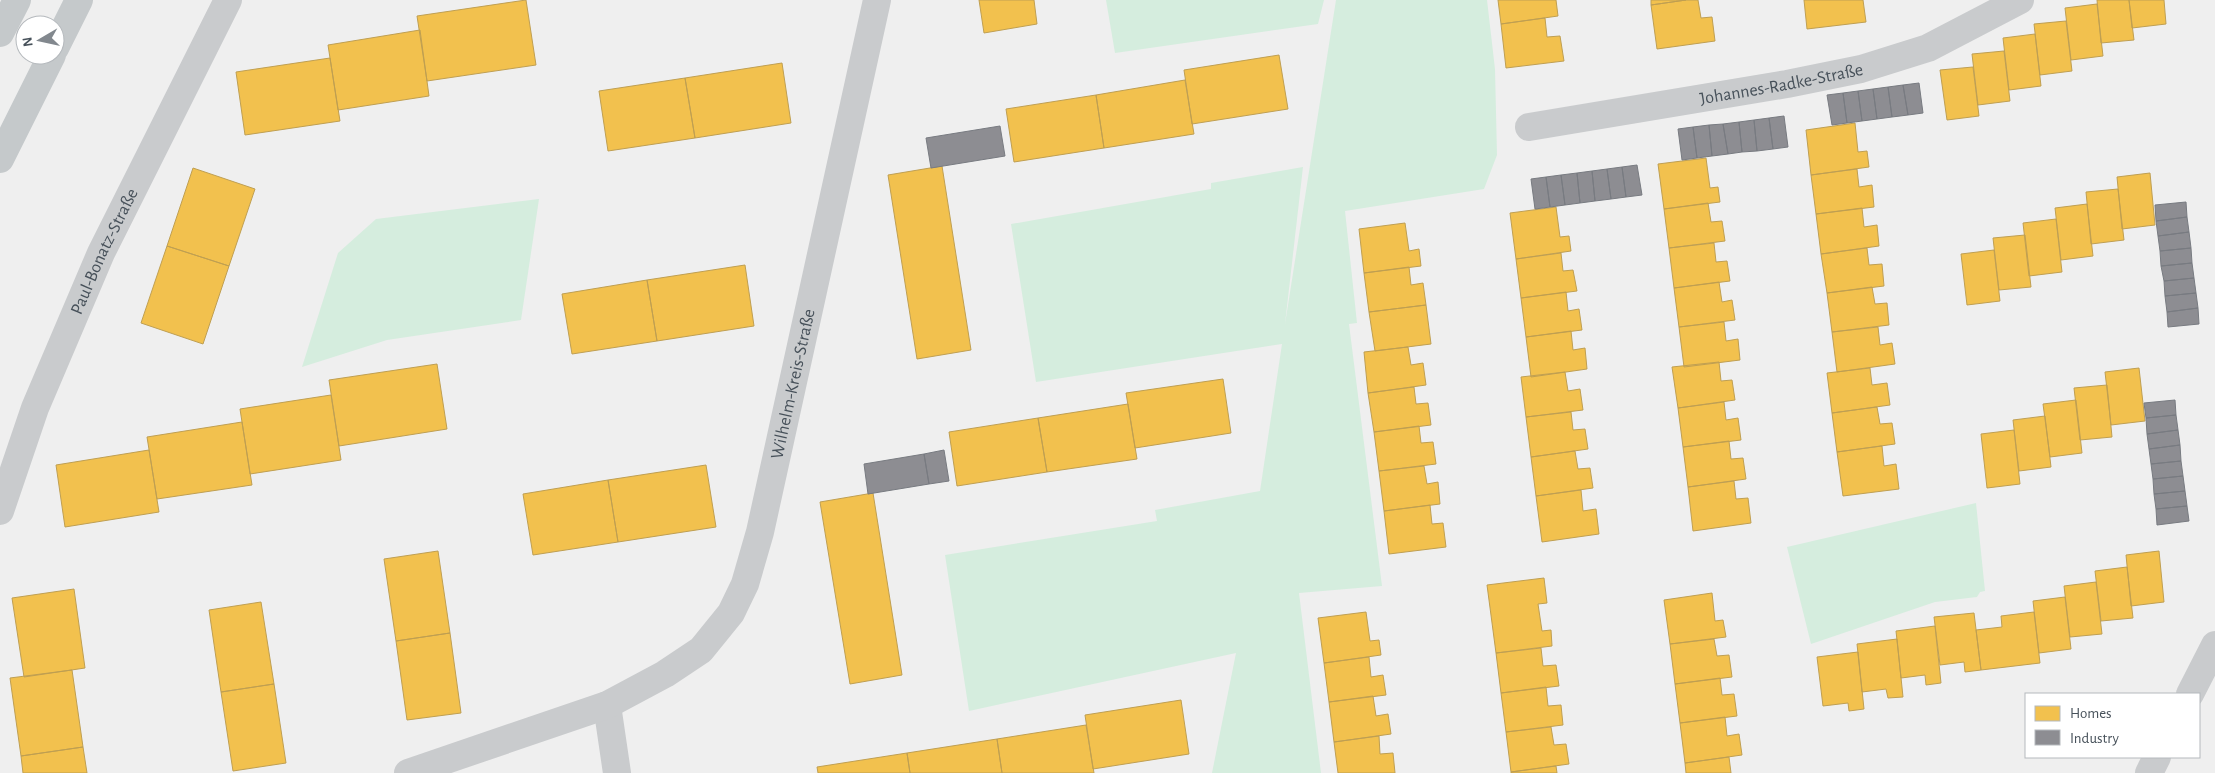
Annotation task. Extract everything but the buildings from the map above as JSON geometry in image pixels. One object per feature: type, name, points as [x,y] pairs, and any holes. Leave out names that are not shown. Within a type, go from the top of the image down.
[{"type":"main road","points":[[0,32],[17,0]]},
{"type":"main road","points":[[65,28],[79,0]]},
{"type":"main road","points":[[0,159],[47,65]]},
{"type":"street","name":"Paul-Bonatz-Straße","points":[[0,511],[35,408],[102,253],[228,0]]},
{"type":"street","name":"Wilhelm-Kreis-Straße","points":[[408,773],[608,704],[665,674],[701,650],[731,613],[745,584],[760,532],[877,0]]},
{"type":"street","name":"Johannes-Radke-Straße","points":[[1529,127],[1788,84],[1862,69],[1928,48],[2020,0]]},
{"type":"street","points":[[2191,693],[2215,646]]},
{"type":"street","points":[[608,704],[617,773]]},
{"type":"street","points":[[2149,773],[2156,758]]},
{"type":"green space","points":[[1106,0],[1324,0],[1318,24],[1115,53]]},
{"type":"green space","points":[[1336,0],[1487,0],[1495,69],[1497,155],[1484,189],[1345,211],[1357,323],[1349,324],[1382,586],[1299,593],[1321,773],[1212,773],[1236,653],[969,711],[945,555],[1157,521],[1155,510],[1260,491],[1282,344],[1036,382],[1011,224],[1211,189],[1211,183],[1303,167],[1285,324]]},
{"type":"green space","points":[[539,199],[521,320],[387,340],[302,367],[338,253],[376,219]]},
{"type":"green space","points":[[1976,503],[1985,591],[1980,592],[1977,597],[1935,602],[1811,644],[1787,547]]}]
